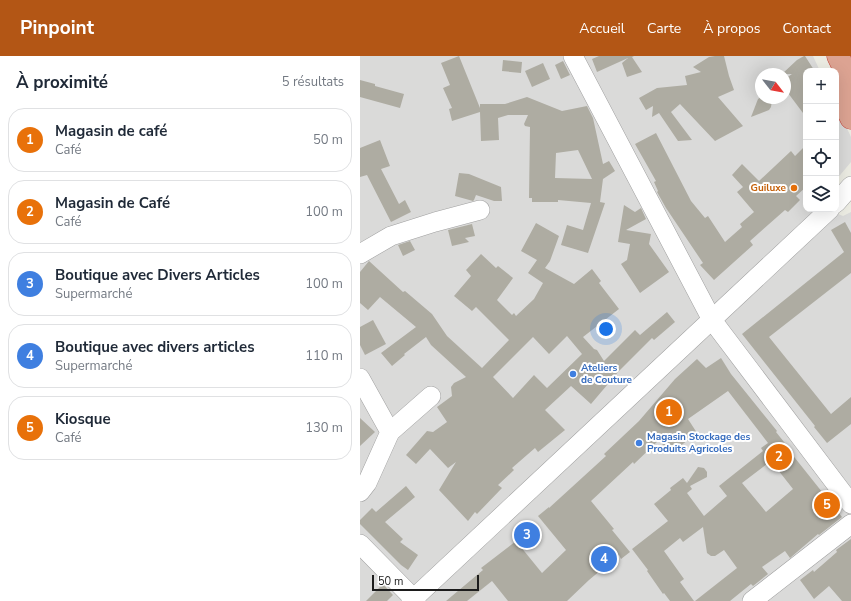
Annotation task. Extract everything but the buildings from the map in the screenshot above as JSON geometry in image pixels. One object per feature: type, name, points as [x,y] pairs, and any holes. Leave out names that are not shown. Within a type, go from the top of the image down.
[{"type":"highway","points":[[821,56],[827,68]]},
{"type":"highway","points":[[838,56],[851,83]]},
{"type":"highway","points":[[839,93],[851,118]]},
{"type":"street","points":[[573,56],[712,320],[851,504]]},
{"type":"street","points":[[839,200],[851,186]]},
{"type":"street","points":[[839,204],[851,204]]},
{"type":"street","points":[[360,254],[391,236],[480,210]]},
{"type":"street","points":[[360,544],[414,600],[827,212]]},
{"type":"street","points":[[360,378],[390,432]]},
{"type":"street","points":[[360,492],[367,483],[390,432],[431,396]]},
{"type":"street","points":[[752,601],[851,524]]},
{"type":"shaded area","points":[[360,56],[813,56],[819,68],[803,68],[803,212],[833,212],[843,216],[851,212],[851,601],[360,601]]},
{"type":"shaded area","points":[[839,111],[851,137],[851,162],[839,176]]},
{"type":"place","name":"Guiluxe","points":[[794,188]]},
{"type":"place","name":"Ateliers de Couture","points":[[573,374]]},
{"type":"place","name":"Magasin de café","points":[[669,412]]},
{"type":"place","name":"Magasin Stockage des Produits Agricoles","points":[[639,443]]},
{"type":"place","name":"Magasin de Café","points":[[779,457]]},
{"type":"place","name":"Kiosque","points":[[827,505]]},
{"type":"place","name":"Boutique avec Divers Articles","points":[[527,535]]},
{"type":"place","name":"Boutique avec divers articles","points":[[604,559]]}]
